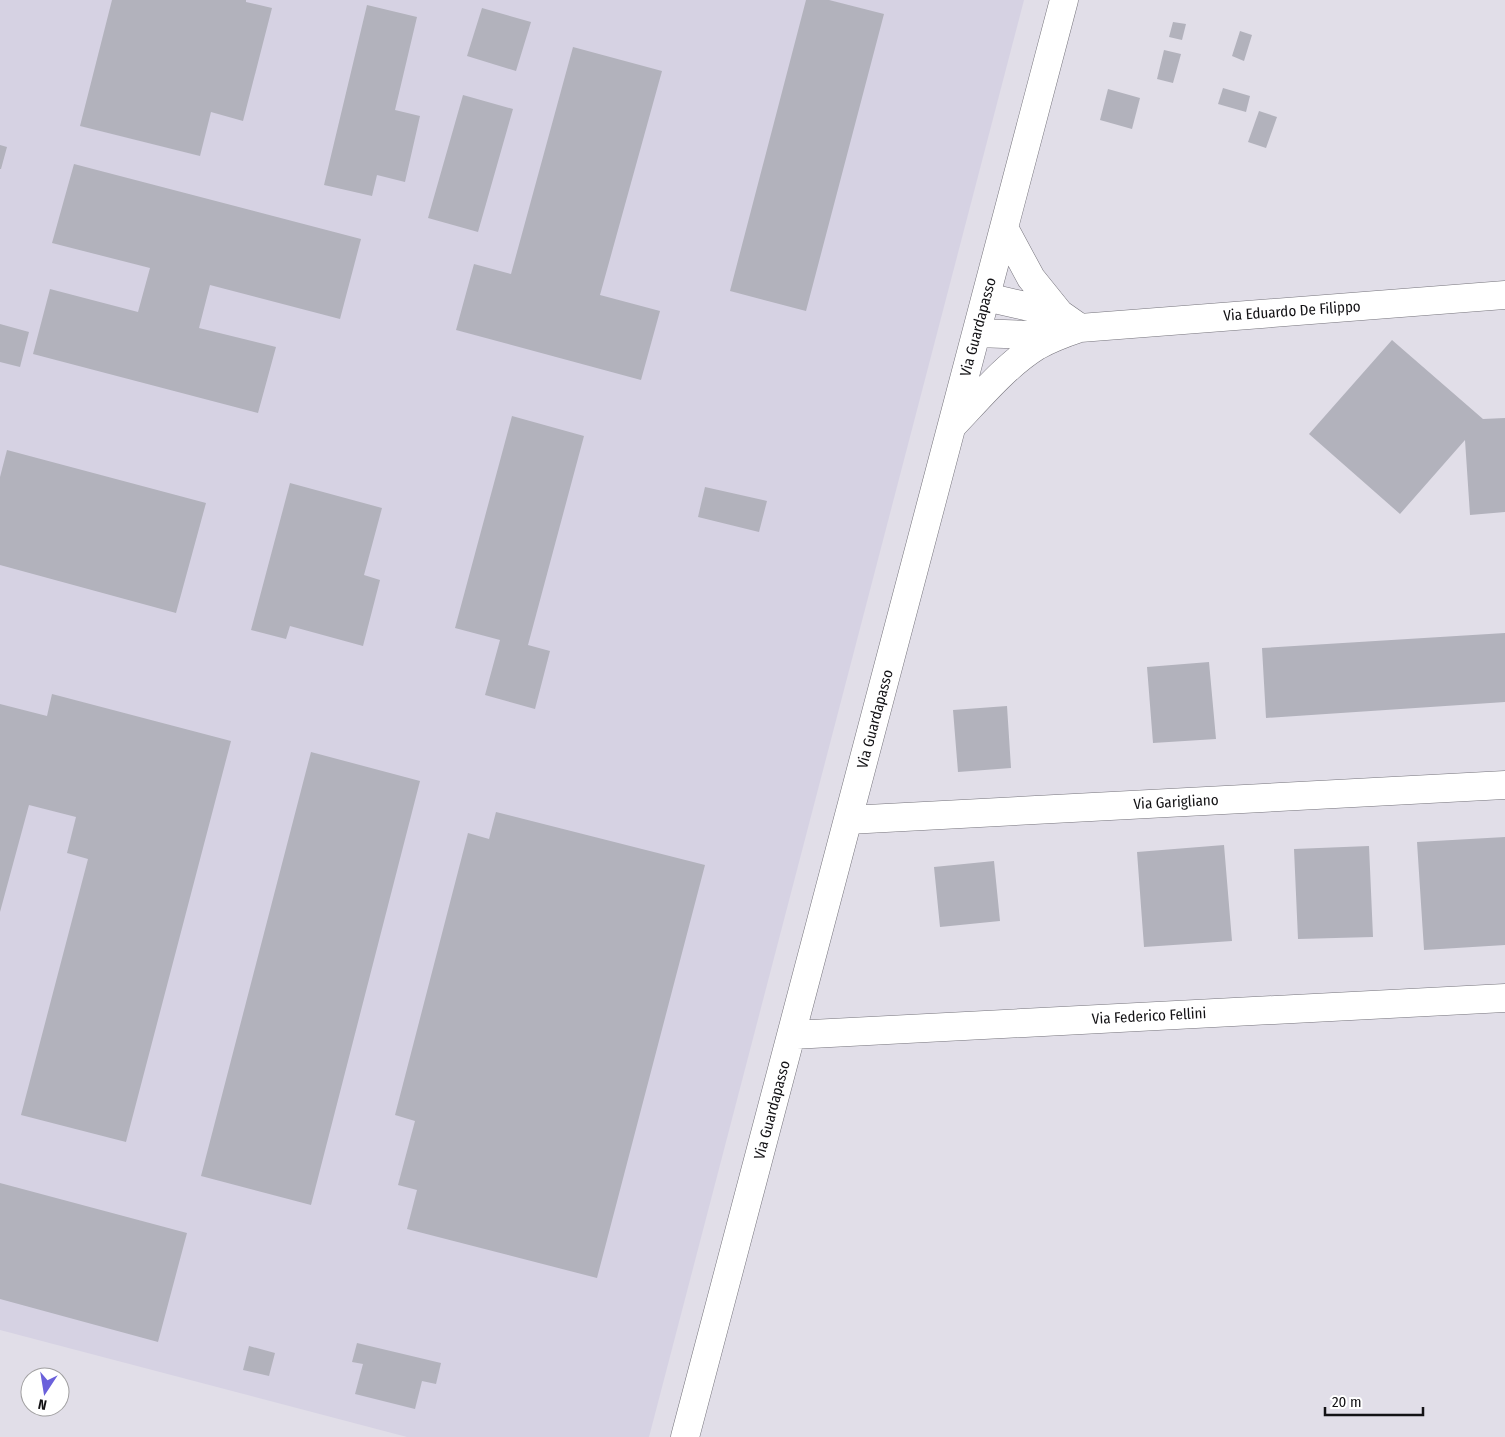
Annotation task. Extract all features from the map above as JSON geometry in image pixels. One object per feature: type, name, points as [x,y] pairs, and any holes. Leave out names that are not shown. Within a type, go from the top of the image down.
[{"type":"street","name":"Via Guardapasso","points":[[685,1437],[1064,0]]},
{"type":"street","points":[[1004,228],[1031,278],[1065,326]]},
{"type":"street","name":"Via Eduardo De Filippo","points":[[977,333],[1505,295]]},
{"type":"street","name":"Via Eduardo De Filippo","points":[[986,297],[1065,326]]},
{"type":"street","name":"Via Eduardo De Filippo","points":[[952,427],[1005,372],[1036,346],[1065,326]]},
{"type":"street","name":"Via Garigliano","points":[[848,820],[1505,785]]},
{"type":"street","name":"Via Federico Fellini","points":[[792,1035],[1505,998]]},
{"type":"shaded area","points":[[0,0],[1024,0],[649,1437],[407,1437],[0,1330]]},
{"type":"building","points":[[112,0],[246,0],[246,2],[272,8],[243,121],[211,112],[200,156],[80,126]]},
{"type":"building","points":[[806,0],[829,0],[884,14],[806,311],[730,291]]},
{"type":"building","points":[[367,5],[417,17],[395,110],[420,116],[405,182],[377,175],[372,196],[324,185]]},
{"type":"building","points":[[482,8],[531,22],[516,71],[467,56]]},
{"type":"building","points":[[1173,22],[1186,24],[1182,40],[1169,37]]},
{"type":"building","points":[[1240,31],[1252,35],[1244,61],[1232,56]]},
{"type":"building","points":[[573,47],[662,71],[600,295],[660,311],[641,380],[456,330],[474,264],[511,274]]},
{"type":"building","points":[[1164,50],[1181,54],[1173,83],[1157,79]]},
{"type":"building","points":[[1223,88],[1250,96],[1246,112],[1218,104]]},
{"type":"building","points":[[1108,89],[1140,98],[1132,129],[1100,120]]},
{"type":"building","points":[[463,95],[513,109],[478,232],[428,218]]},
{"type":"building","points":[[1259,111],[1277,117],[1266,148],[1248,142]]},
{"type":"building","points":[[0,145],[7,147],[1,169],[0,169]]},
{"type":"building","points":[[74,164],[361,239],[340,319],[210,285],[199,328],[276,347],[258,413],[33,354],[50,289],[138,312],[150,268],[52,243]]},
{"type":"building","points":[[0,324],[29,332],[20,367],[0,362]]},
{"type":"building","points":[[1392,340],[1483,419],[1505,418],[1505,512],[1470,515],[1465,440],[1400,514],[1309,434]]},
{"type":"building","points":[[512,416],[584,436],[528,645],[550,651],[535,709],[485,695],[500,640],[455,628]]},
{"type":"building","points":[[7,450],[206,503],[176,613],[0,565],[0,477]]},
{"type":"building","points":[[290,483],[382,508],[364,575],[380,580],[363,646],[290,626],[286,639],[251,630]]},
{"type":"building","points":[[705,487],[767,501],[759,532],[698,517]]},
{"type":"building","points":[[1505,633],[1505,702],[1266,718],[1262,648]]},
{"type":"building","points":[[1209,662],[1216,739],[1153,743],[1147,667]]},
{"type":"building","points":[[52,694],[231,741],[126,1142],[21,1115],[88,859],[67,853],[76,817],[29,805],[0,912],[0,704],[47,716]]},
{"type":"building","points":[[1007,706],[1011,768],[958,772],[953,710]]},
{"type":"building","points":[[311,752],[420,781],[311,1205],[201,1176]]},
{"type":"building","points":[[496,812],[705,865],[597,1278],[407,1229],[417,1190],[398,1185],[415,1121],[395,1115],[468,833],[489,839]]},
{"type":"building","points":[[1505,837],[1505,945],[1424,950],[1417,842]]},
{"type":"building","points":[[1224,845],[1232,941],[1144,947],[1137,852]]},
{"type":"building","points":[[1369,846],[1373,937],[1298,939],[1294,849]]},
{"type":"building","points":[[994,861],[1000,921],[940,927],[934,867]]},
{"type":"building","points":[[0,1183],[187,1233],[158,1342],[0,1299]]},
{"type":"building","points":[[357,1343],[441,1363],[436,1384],[422,1381],[415,1409],[355,1394],[363,1364],[352,1362]]},
{"type":"building","points":[[249,1346],[275,1353],[269,1376],[243,1370]]}]
